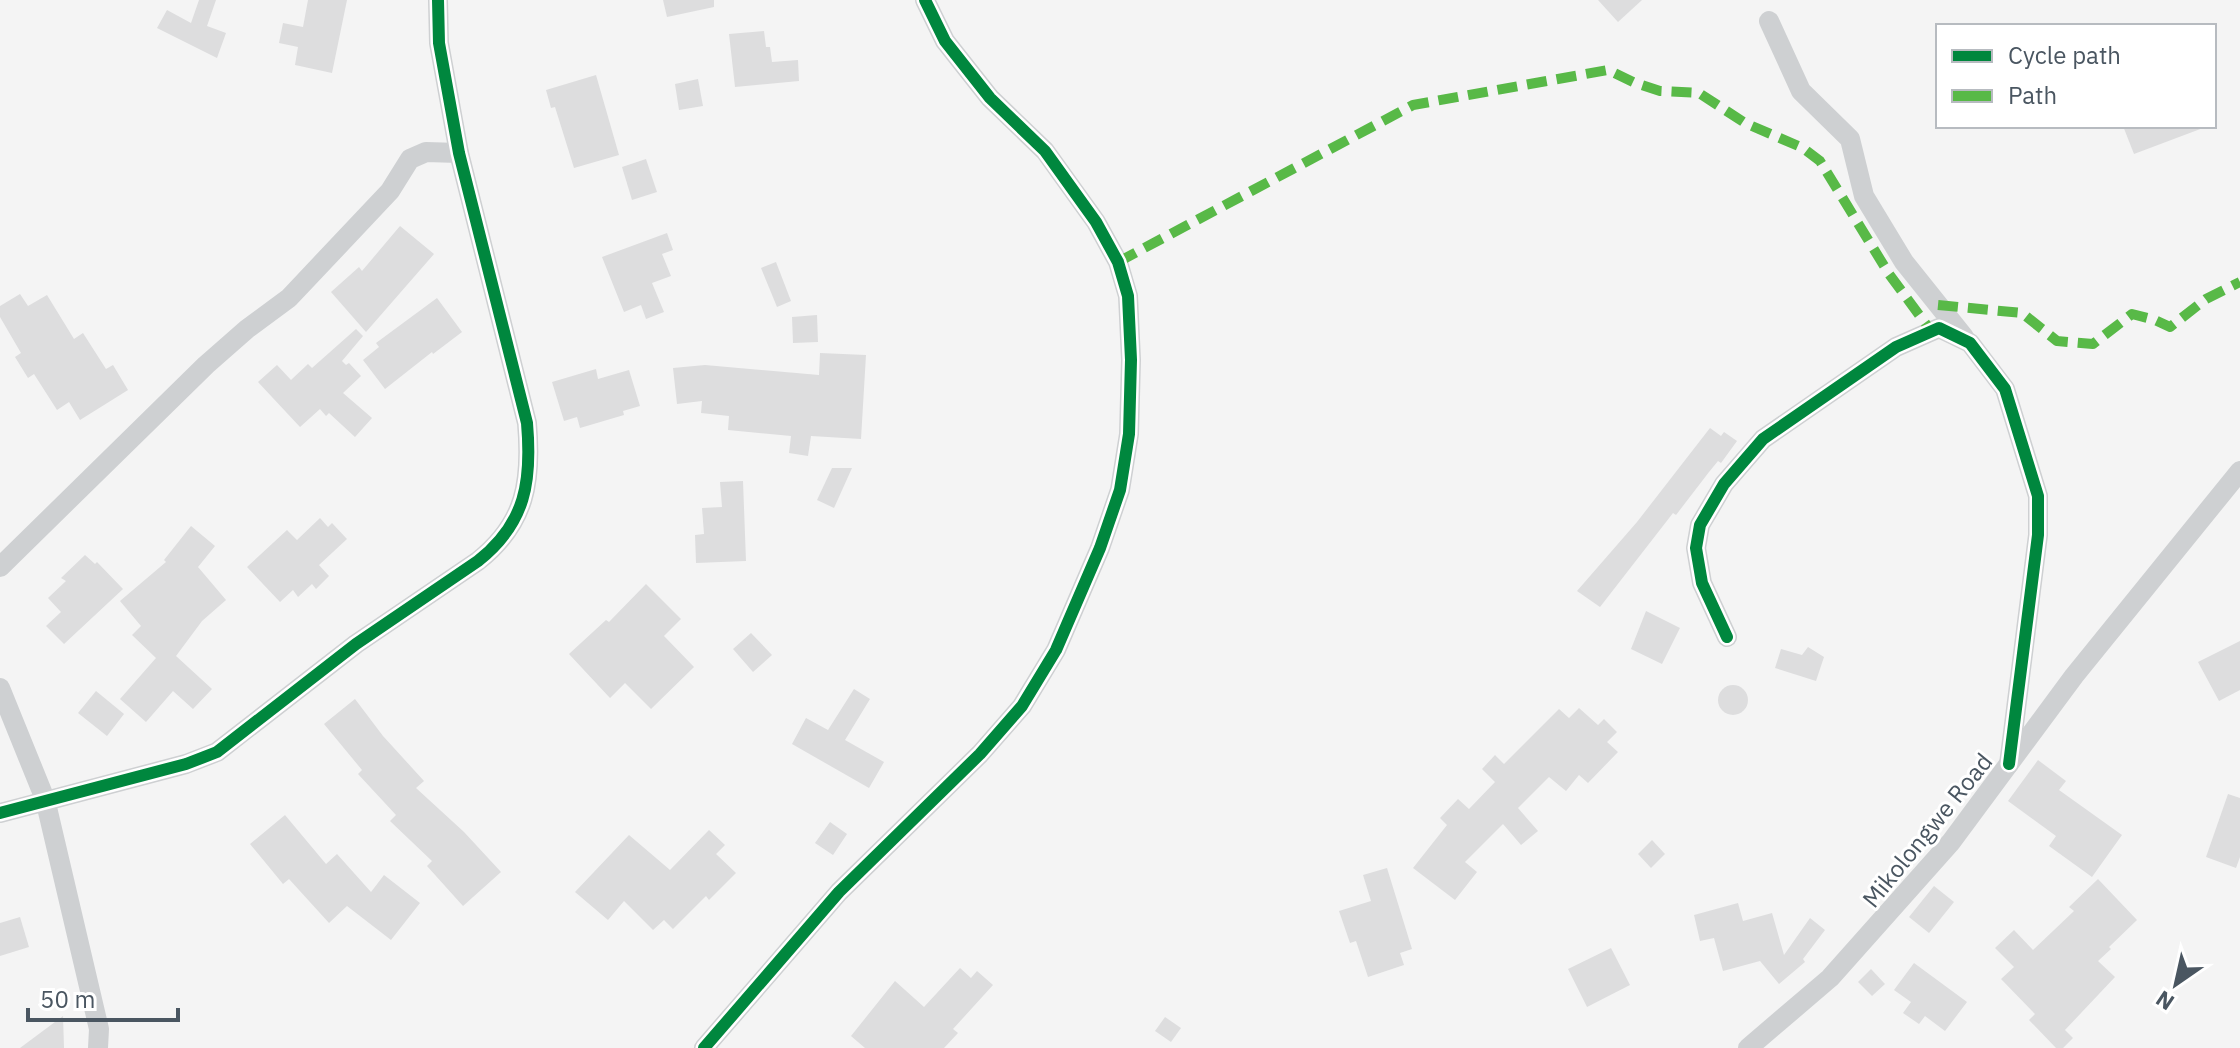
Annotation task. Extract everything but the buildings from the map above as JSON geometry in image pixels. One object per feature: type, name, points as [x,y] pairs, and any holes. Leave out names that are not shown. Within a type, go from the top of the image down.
[{"type":"street","points":[[0,813],[186,764],[217,752],[356,644],[495,548],[518,514],[529,468],[527,423],[459,153],[439,43],[438,0]]},
{"type":"street","points":[[704,1048],[839,892],[980,754],[1022,706],[1056,650],[1100,548],[1120,490],[1129,434],[1131,360],[1128,296],[1118,262],[1096,222],[1045,151],[990,98],[945,41],[925,0]]},
{"type":"street","points":[[1769,21],[1801,91],[1850,139],[1864,196],[1904,262],[2005,389],[2038,496],[2038,535],[2009,764]]},
{"type":"street","points":[[0,567],[206,365],[289,298],[390,191],[410,159],[426,152],[459,153]]},
{"type":"street","points":[[1727,637],[1702,583],[1696,548],[1700,525],[1724,484],[1763,439],[1896,347],[1939,328],[1970,343]]},
{"type":"street","name":"Mikolongwe Road","points":[[1748,1048],[1830,978],[1951,842],[2074,676],[2240,471]]},
{"type":"street","points":[[0,688],[45,799],[99,1029],[98,1048]]},
{"type":"marked path","points":[[1118,262],[1413,105],[1608,70],[1660,91],[1699,93],[1745,123],[1803,148],[1820,161],[1889,274],[1931,331]]},
{"type":"marked path","points":[[1938,305],[2022,313],[2057,341],[2093,344],[2132,314],[2170,327],[2206,299],[2240,282]]},
{"type":"cycle path","points":[[0,813],[186,764],[217,752],[356,644],[478,561],[507,532],[516,516],[526,482],[527,423],[459,153],[439,43],[438,0]]},
{"type":"cycle path","points":[[704,1048],[839,892],[980,754],[1022,706],[1056,650],[1100,548],[1120,490],[1129,434],[1131,360],[1128,296],[1118,262],[1096,222],[1045,151],[990,98],[945,41],[925,0]]},
{"type":"cycle path","points":[[1727,637],[1702,583],[1696,548],[1700,525],[1724,484],[1763,439],[1896,347],[1939,328],[1970,343],[2005,389],[2038,496],[2038,535],[2009,764]]}]
